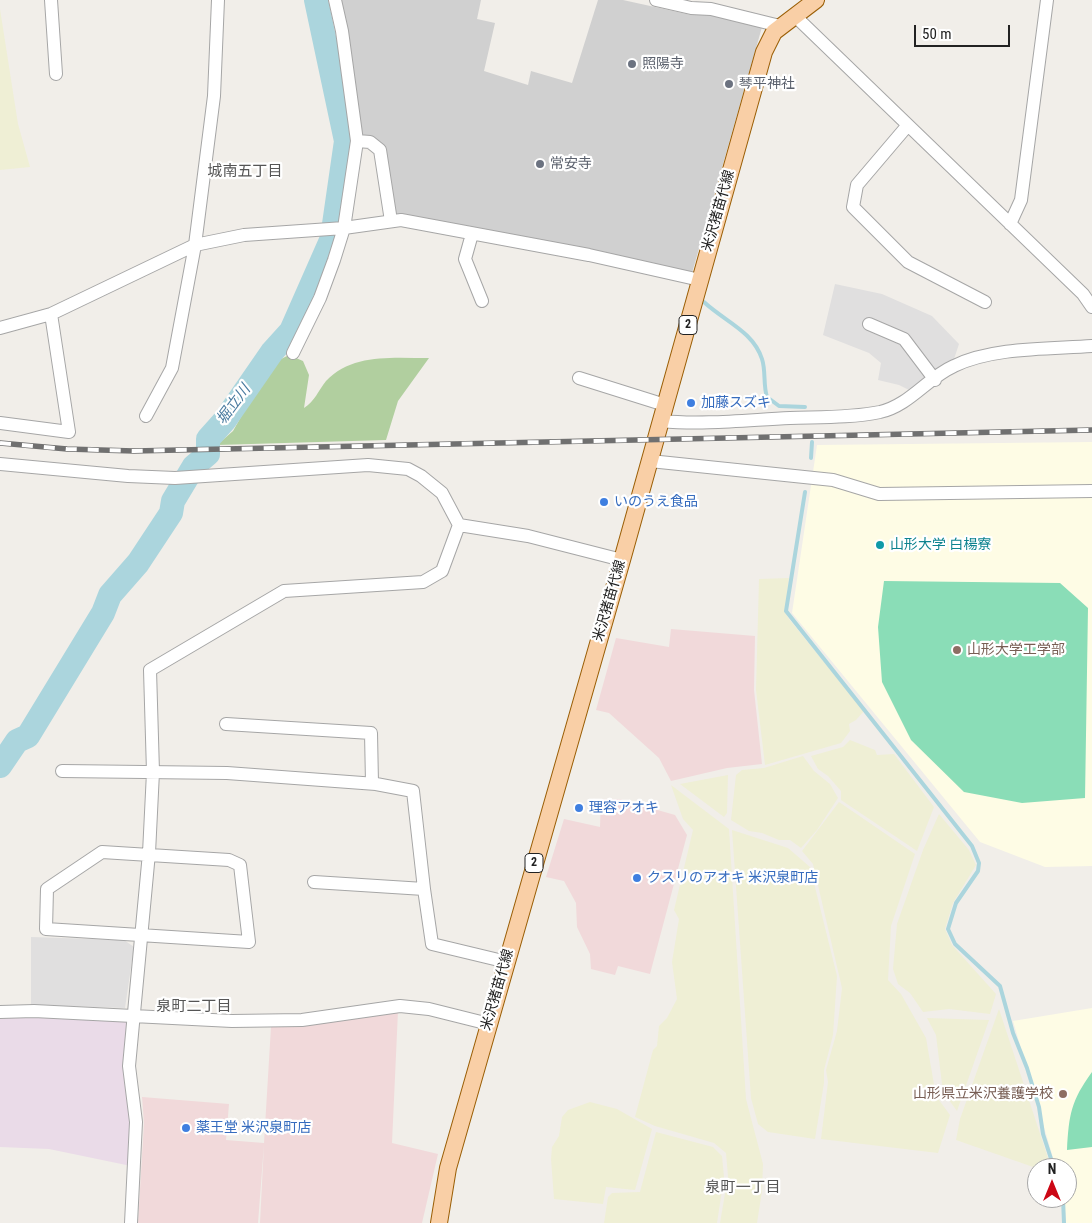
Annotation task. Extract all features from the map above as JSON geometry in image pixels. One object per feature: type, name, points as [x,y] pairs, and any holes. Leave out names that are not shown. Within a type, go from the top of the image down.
[{"type":"main road","name":"米沢猪苗代線","points":[[439,1223],[448,1168],[650,462],[764,52],[774,32],[780,26],[816,0]]},
{"type":"street","points":[[51,0],[56,74]]},
{"type":"street","points":[[146,416],[172,368],[195,245],[214,96],[218,0]]},
{"type":"street","points":[[293,353],[320,298],[341,228],[357,141],[342,31],[335,0]]},
{"type":"street","points":[[656,0],[706,4],[780,26]]},
{"type":"street","points":[[1010,224],[1021,200],[1047,0]]},
{"type":"street","points":[[795,16],[1083,294],[1092,308]]},
{"type":"street","points":[[908,125],[858,185],[853,207],[908,262],[985,302]]},
{"type":"street","points":[[357,141],[370,142],[380,150],[391,221]]},
{"type":"street","points":[[0,328],[51,314],[195,245],[244,235],[341,228],[391,221],[409,221],[589,255],[700,280]]},
{"type":"street","points":[[472,234],[465,259],[482,301]]},
{"type":"street","points":[[0,424],[69,432],[51,314]]},
{"type":"street","points":[[868,324],[904,339],[934,380]]},
{"type":"street","points":[[661,421],[860,415],[882,412],[898,405],[953,366],[983,357],[1092,346]]},
{"type":"street","points":[[579,378],[665,405]]},
{"type":"street","points":[[650,462],[833,480],[879,494],[1092,490]]},
{"type":"street","points":[[0,464],[128,476],[175,478],[368,465],[408,469],[442,493],[458,525],[442,570],[423,582],[284,591],[150,670],[153,772],[148,853],[132,1015],[129,1066],[136,1122],[131,1223]]},
{"type":"street","points":[[458,525],[528,536],[622,560]]},
{"type":"street","points":[[226,724],[371,733],[372,783]]},
{"type":"street","points":[[62,771],[227,773],[372,783],[413,791],[432,944],[506,962]]},
{"type":"street","points":[[102,852],[148,853],[229,860],[240,865],[249,942],[46,929],[47,889],[102,852]]},
{"type":"street","points":[[314,882],[424,889]]},
{"type":"street","points":[[0,1012],[132,1015],[232,1020],[302,1020],[400,1006],[429,1009],[489,1024]]},
{"type":"shaded area","points":[[339,0],[481,0],[477,19],[495,23],[484,71],[528,85],[531,71],[572,83],[598,0],[623,0],[691,15],[709,14],[762,27],[692,273],[394,217],[385,159],[358,139]]},
{"type":"shaded area","points":[[835,284],[882,294],[932,316],[959,344],[952,365],[915,393],[899,385],[878,380],[881,363],[869,353],[823,335]]},
{"type":"shaded area","name":"山形大学工学部","points":[[1092,442],[1092,866],[1045,867],[980,842],[792,613],[817,445]]},
{"type":"shaded area","points":[[671,629],[755,636],[754,690],[762,764],[727,768],[671,781],[659,758],[609,713],[596,710],[616,638],[669,647]]},
{"type":"shaded area","name":"クスリのアオキ 米沢泉町店","points":[[601,799],[619,799],[675,815],[687,835],[650,974],[618,966],[615,975],[591,969],[590,954],[577,927],[576,903],[564,881],[546,877],[564,819],[600,827]]},
{"type":"shaded area","points":[[31,937],[124,940],[134,947],[125,1008],[31,1005]]},
{"type":"shaded area","name":"山形県立米沢養護学校","points":[[1092,1008],[1092,1223],[1066,1223],[1065,1208],[1077,1208],[1077,1158],[1053,1158],[1013,1021]]},
{"type":"shaded area","points":[[398,1011],[392,1143],[438,1154],[422,1223],[260,1223],[264,1144],[258,1223],[138,1223],[144,1123],[142,1097],[229,1104],[226,1140],[264,1143],[271,1027]]},
{"type":"shaded area","points":[[0,1016],[127,1020],[133,1122],[131,1166],[49,1149],[0,1147]]},
{"type":"green space","points":[[0,9],[18,124],[30,167],[0,170]]},
{"type":"green space","points":[[289,355],[303,361],[309,375],[304,408],[314,399],[326,381],[336,372],[348,366],[374,359],[429,358],[398,401],[386,440],[217,445],[233,431],[271,364]]},
{"type":"green space","points":[[789,578],[785,612],[864,711],[856,720],[849,724],[850,731],[841,743],[765,765],[756,690],[759,579]]},
{"type":"green space","points":[[884,581],[1060,583],[1088,608],[1085,798],[1022,803],[964,792],[911,740],[882,682],[878,627]]},
{"type":"green space","points":[[850,740],[875,750],[877,755],[894,754],[934,807],[917,851],[841,800],[841,791],[828,776],[818,769],[811,756],[843,747]]},
{"type":"green space","points":[[803,756],[814,771],[830,784],[838,798],[817,830],[801,848],[790,840],[779,840],[762,833],[749,831],[731,820],[736,775],[742,770],[764,768]]},
{"type":"green space","points":[[728,775],[727,813],[724,817],[680,784]]},
{"type":"green space","points":[[671,785],[729,829],[746,1099],[763,1164],[762,1191],[757,1223],[720,1223],[728,1176],[726,1153],[714,1143],[655,1126],[635,1117],[653,1050],[657,1046],[659,1026],[667,1018],[677,999],[672,962],[679,919],[674,910],[693,830],[683,819]]},
{"type":"green space","points":[[839,802],[915,854],[891,926],[888,980],[901,994],[926,1038],[936,1096],[950,1115],[938,1153],[821,1139],[828,1082],[826,1070],[837,1031],[842,988],[813,864],[802,851]]},
{"type":"green space","points":[[939,814],[969,850],[976,865],[953,903],[945,929],[952,945],[996,994],[990,1014],[949,1009],[923,1012],[910,993],[898,984],[893,969],[897,924],[923,850]]},
{"type":"green space","points":[[732,830],[788,848],[810,867],[837,976],[833,1035],[824,1070],[824,1083],[815,1139],[768,1132],[758,1124],[751,1098]]},
{"type":"green space","points":[[999,1009],[1048,1158],[1027,1158],[1027,1165],[956,1140],[960,1119]]},
{"type":"green space","points":[[927,1018],[989,1020],[957,1111],[943,1092],[936,1035]]},
{"type":"green space","points":[[1092,1072],[1092,1147],[1067,1150],[1072,1108]]},
{"type":"green space","points":[[590,1102],[617,1109],[652,1129],[635,1190],[606,1187],[603,1204],[554,1199],[552,1147],[559,1136],[562,1117],[568,1110]]},
{"type":"green space","points":[[656,1132],[713,1147],[722,1156],[724,1177],[717,1223],[604,1223],[608,1197],[612,1193],[640,1192]]},
{"type":"waterway","name":"堀立川","points":[[0,766],[17,741],[28,736],[103,613],[110,595],[138,563],[171,513],[173,501],[194,466],[208,454],[208,439],[225,420],[272,352],[291,331],[332,238],[346,141],[316,0]]},
{"type":"waterway","points":[[704,302],[737,327],[758,349],[763,364],[767,397],[779,406],[805,407]]},
{"type":"waterway","points":[[811,458],[812,442]]},
{"type":"waterway","points":[[805,492],[786,611],[972,846],[979,863],[978,871],[956,903],[948,929],[955,944],[1000,986],[1013,1033],[1027,1068],[1039,1107],[1043,1134],[1051,1158]]},
{"type":"waterway","points":[[1063,1208],[1064,1223]]},
{"type":"railway","points":[[0,443],[67,449],[134,451],[1092,430]]},
{"type":"place","name":"照陽寺","points":[[632,64]]},
{"type":"place","name":"琴平神社","points":[[729,84]]},
{"type":"place","name":"常安寺","points":[[540,164]]},
{"type":"place","name":"加藤スズキ","points":[[691,403]]},
{"type":"place","name":"いのうえ食品","points":[[604,502]]},
{"type":"place","name":"山形大学 白楊寮","points":[[880,545]]},
{"type":"place","name":"山形大学工学部","points":[[957,650]]},
{"type":"place","name":"理容アオキ","points":[[579,808]]},
{"type":"place","name":"クスリのアオキ 米沢泉町店","points":[[637,878]]},
{"type":"place","name":"山形県立米沢養護学校","points":[[1063,1094]]},
{"type":"place","name":"薬王堂 米沢泉町店","points":[[186,1128]]},
{"type":"district","name":"城南五丁目","points":[[245,172]]},
{"type":"district","name":"泉町二丁目","points":[[194,1007]]},
{"type":"district","name":"泉町一丁目","points":[[743,1188]]}]
